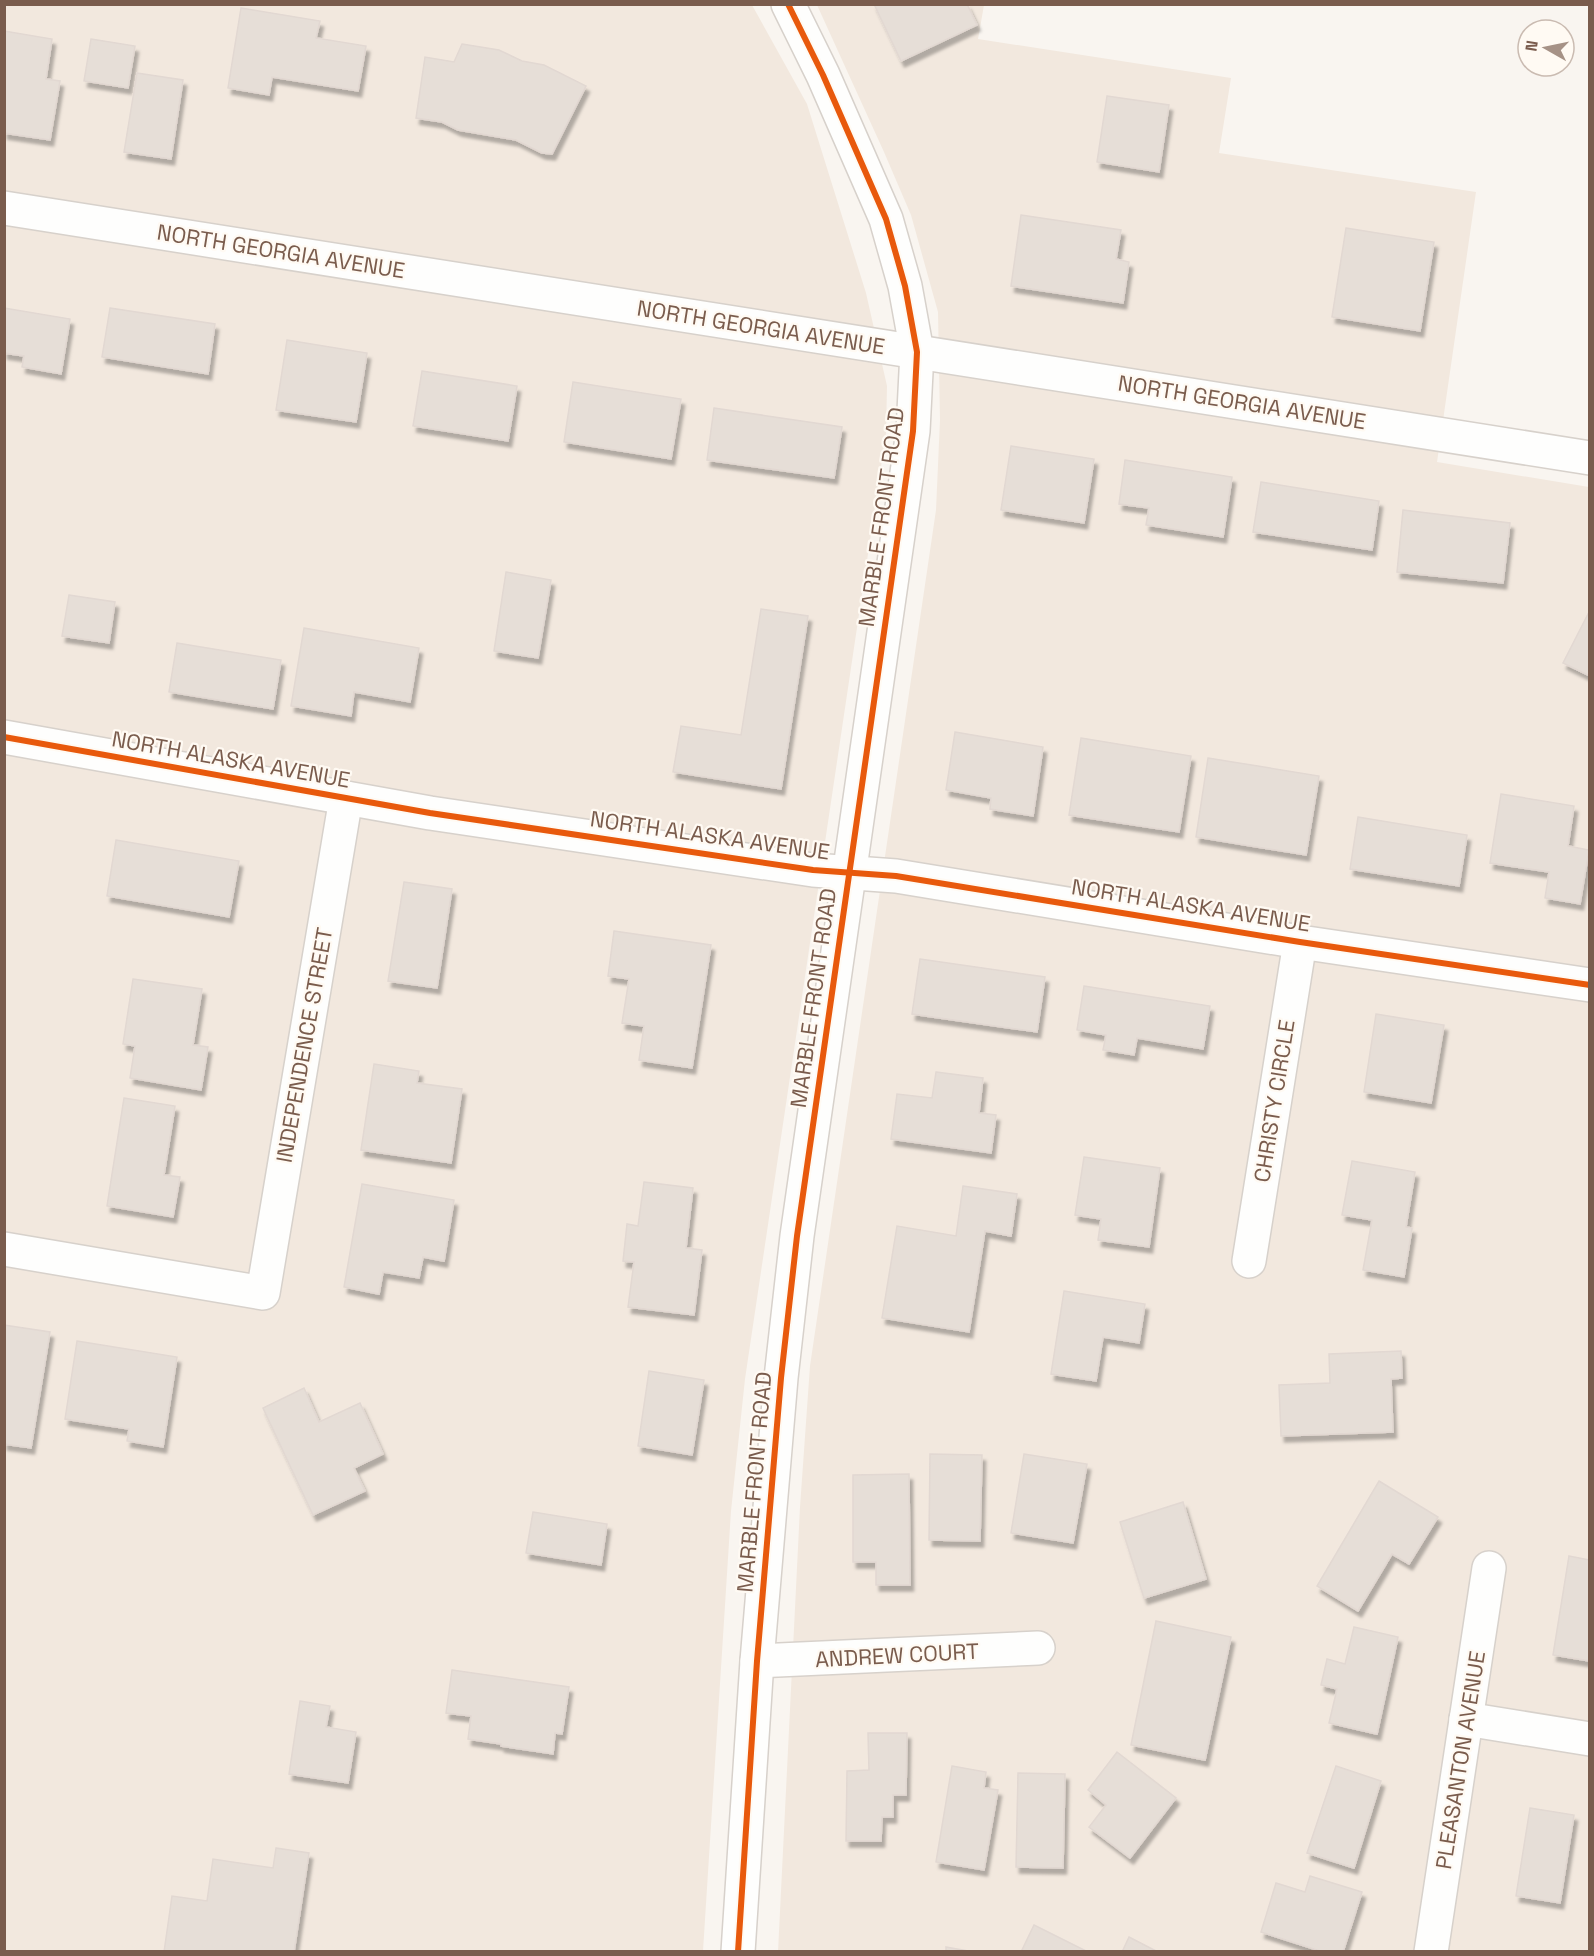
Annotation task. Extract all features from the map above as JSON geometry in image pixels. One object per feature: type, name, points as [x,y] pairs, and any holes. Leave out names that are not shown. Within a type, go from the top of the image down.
[{"type":"street","name":"MARBLE FRONT ROAD","points":[[738,1952],[757,1661],[783,1354],[797,1236],[913,431],[917,352],[905,286],[886,219],[823,75],[788,4]]},
{"type":"street","name":"NORTH GEORGIA AVENUE","points":[[4,208],[1590,458]]},
{"type":"street","name":"NORTH ALASKA AVENUE","points":[[4,737],[430,813],[801,868],[896,876],[1300,942],[1590,985]]},
{"type":"street","name":"INDEPENDENCE STREET","points":[[4,1249],[263,1293],[346,798]]},
{"type":"street","name":"CHRISTY CIRCLE","points":[[1249,1261],[1300,942]]},
{"type":"street","name":"PLEASANTON AVENUE","points":[[1431,1952],[1489,1568]]},
{"type":"street","name":"ANDREW COURT","points":[[757,1661],[1038,1648]]},
{"type":"street","points":[[1466,1719],[1590,1739]]},
{"type":"shaded area","points":[[5,5],[752,5],[807,104],[866,293],[887,386],[886,433],[745,1379],[731,1511],[703,1951],[5,1952]]},
{"type":"shaded area","points":[[817,5],[984,5],[978,39],[1231,78],[1219,153],[1476,192],[1437,462],[1589,487],[1589,1951],[778,1952],[800,1507],[810,1366],[936,510],[940,420],[938,312],[911,215]]},
{"type":"building","points":[[874,4],[967,4],[977,25],[901,61]]},
{"type":"building","points":[[241,8],[320,21],[316,38],[366,46],[358,91],[272,77],[269,95],[228,88]]},
{"type":"building","points":[[4,31],[52,39],[46,79],[60,81],[50,140],[4,133]]},
{"type":"building","points":[[91,39],[135,46],[128,88],[84,81]]},
{"type":"building","points":[[462,44],[499,50],[522,61],[544,65],[586,86],[552,154],[542,153],[516,140],[458,130],[442,122],[416,118],[425,57],[454,62]]},
{"type":"building","points":[[137,73],[183,80],[171,159],[124,152]]},
{"type":"building","points":[[1107,96],[1169,105],[1159,172],[1097,162]]},
{"type":"building","points":[[1021,215],[1121,230],[1116,259],[1129,262],[1123,303],[1011,286]]},
{"type":"building","points":[[1346,228],[1434,242],[1420,331],[1332,317]]},
{"type":"building","points":[[4,308],[70,319],[61,374],[22,367],[24,356],[4,353]]},
{"type":"building","points":[[110,308],[215,324],[208,374],[102,357]]},
{"type":"building","points":[[287,340],[367,353],[356,422],[276,410]]},
{"type":"building","points":[[422,371],[517,386],[508,441],[413,426]]},
{"type":"building","points":[[573,382],[681,399],[671,459],[564,442]]},
{"type":"building","points":[[714,408],[842,427],[834,478],[707,460]]},
{"type":"building","points":[[1011,446],[1094,459],[1084,523],[1001,510]]},
{"type":"building","points":[[1125,460],[1232,477],[1223,537],[1146,525],[1149,508],[1119,504]]},
{"type":"building","points":[[1261,482],[1379,501],[1372,550],[1253,532]]},
{"type":"building","points":[[1403,510],[1510,523],[1503,583],[1397,572]]},
{"type":"building","points":[[506,572],[551,580],[538,658],[494,651]]},
{"type":"building","points":[[69,595],[115,602],[109,643],[62,636]]},
{"type":"building","points":[[761,609],[808,616],[781,789],[673,772],[681,726],[741,735]]},
{"type":"building","points":[[1590,610],[1590,676],[1563,663]]},
{"type":"building","points":[[304,628],[419,648],[410,702],[354,692],[351,716],[291,706]]},
{"type":"building","points":[[177,643],[281,660],[273,709],[169,692]]},
{"type":"building","points":[[955,732],[1043,747],[1033,816],[990,809],[991,798],[946,790]]},
{"type":"building","points":[[1081,738],[1191,756],[1179,832],[1069,815]]},
{"type":"building","points":[[1208,758],[1319,776],[1306,855],[1196,837]]},
{"type":"building","points":[[1501,794],[1574,806],[1568,846],[1589,850],[1580,904],[1545,898],[1549,872],[1490,863]]},
{"type":"building","points":[[1358,817],[1467,835],[1459,886],[1350,869]]},
{"type":"building","points":[[116,840],[239,861],[229,917],[107,896]]},
{"type":"building","points":[[404,882],[452,889],[437,988],[388,981]]},
{"type":"building","points":[[614,931],[711,945],[692,1068],[639,1060],[644,1026],[622,1023],[629,979],[608,976]]},
{"type":"building","points":[[920,959],[1045,977],[1037,1032],[912,1014]]},
{"type":"building","points":[[133,979],[202,989],[193,1045],[208,1047],[201,1090],[130,1078],[135,1046],[123,1044]]},
{"type":"building","points":[[1084,986],[1210,1006],[1203,1049],[1137,1038],[1134,1055],[1103,1050],[1106,1035],[1077,1030]]},
{"type":"building","points":[[1376,1014],[1444,1025],[1431,1103],[1364,1092]]},
{"type":"building","points":[[374,1064],[419,1071],[417,1083],[462,1089],[451,1163],[361,1150]]},
{"type":"building","points":[[936,1072],[983,1078],[979,1113],[996,1115],[991,1153],[891,1139],[897,1094],[932,1098]]},
{"type":"building","points":[[124,1098],[175,1106],[164,1175],[180,1177],[173,1217],[107,1206]]},
{"type":"building","points":[[1084,1157],[1160,1168],[1149,1247],[1098,1240],[1101,1219],[1075,1215]]},
{"type":"building","points":[[1352,1161],[1415,1172],[1406,1227],[1412,1228],[1404,1277],[1363,1270],[1372,1220],[1342,1215]]},
{"type":"building","points":[[644,1182],[693,1188],[686,1248],[702,1250],[694,1315],[628,1307],[634,1262],[623,1261],[627,1224],[638,1226]]},
{"type":"building","points":[[362,1184],[454,1200],[444,1261],[423,1257],[419,1278],[383,1272],[379,1294],[344,1287]]},
{"type":"building","points":[[963,1186],[1017,1194],[1011,1236],[985,1231],[969,1332],[882,1318],[897,1226],[956,1236]]},
{"type":"building","points":[[1064,1291],[1145,1304],[1139,1343],[1103,1337],[1096,1381],[1051,1374]]},
{"type":"building","points":[[4,1325],[50,1332],[31,1448],[4,1444]]},
{"type":"building","points":[[77,1341],[177,1357],[163,1447],[127,1441],[129,1429],[65,1419]]},
{"type":"building","points":[[1401,1351],[1402,1378],[1391,1379],[1393,1432],[1281,1436],[1279,1385],[1330,1383],[1329,1354]]},
{"type":"building","points":[[649,1371],[704,1380],[692,1455],[638,1446]]},
{"type":"building","points":[[304,1388],[319,1422],[360,1403],[383,1454],[354,1468],[365,1491],[313,1515],[263,1408]]},
{"type":"building","points":[[930,1454],[982,1455],[980,1541],[929,1540]]},
{"type":"building","points":[[1024,1454],[1087,1464],[1073,1543],[1011,1533]]},
{"type":"building","points":[[909,1474],[910,1585],[876,1585],[876,1562],[853,1562],[853,1475]]},
{"type":"building","points":[[1379,1481],[1438,1517],[1409,1564],[1392,1554],[1358,1611],[1317,1586]]},
{"type":"building","points":[[1183,1502],[1206,1579],[1144,1598],[1120,1522]]},
{"type":"building","points":[[533,1512],[607,1524],[601,1565],[526,1553]]},
{"type":"building","points":[[1569,1556],[1590,1560],[1590,1661],[1553,1655]]},
{"type":"building","points":[[1156,1621],[1231,1637],[1205,1760],[1131,1745]]},
{"type":"building","points":[[1354,1627],[1398,1637],[1377,1734],[1329,1723],[1337,1689],[1321,1685],[1327,1659],[1345,1664]]},
{"type":"building","points":[[452,1670],[569,1687],[562,1734],[555,1733],[553,1754],[468,1739],[471,1716],[446,1713]]},
{"type":"building","points":[[300,1701],[330,1706],[326,1727],[356,1732],[348,1783],[289,1774]]},
{"type":"building","points":[[868,1733],[907,1733],[906,1795],[893,1795],[893,1817],[882,1817],[881,1841],[846,1841],[847,1771],[869,1770]]},
{"type":"building","points":[[1117,1752],[1176,1798],[1130,1858],[1089,1827],[1106,1805],[1088,1790]]},
{"type":"building","points":[[952,1766],[986,1772],[984,1788],[998,1790],[984,1870],[936,1862]]},
{"type":"building","points":[[1336,1766],[1381,1781],[1354,1868],[1307,1853]]},
{"type":"building","points":[[1018,1773],[1065,1774],[1063,1868],[1016,1867]]},
{"type":"building","points":[[1530,1808],[1574,1815],[1560,1903],[1516,1896]]},
{"type":"building","points":[[276,1848],[309,1853],[294,1952],[164,1952],[172,1896],[207,1901],[213,1859],[273,1868]]},
{"type":"building","points":[[1310,1876],[1362,1892],[1343,1952],[1323,1952],[1261,1932],[1276,1883],[1305,1892]]},
{"type":"building","points":[[1034,1925],[1088,1952],[1021,1952]]},
{"type":"building","points":[[1129,1937],[1158,1952],[1122,1952]]},
{"type":"building","points":[[946,1947],[974,1952],[946,1952]]},
{"type":"cycle path","points":[[738,1952],[757,1661],[781,1378],[797,1236],[913,431],[917,352],[905,286],[886,219],[823,75],[788,4]]},
{"type":"cycle path","points":[[4,737],[430,813],[813,870],[896,876],[1300,942],[1590,985]]}]
